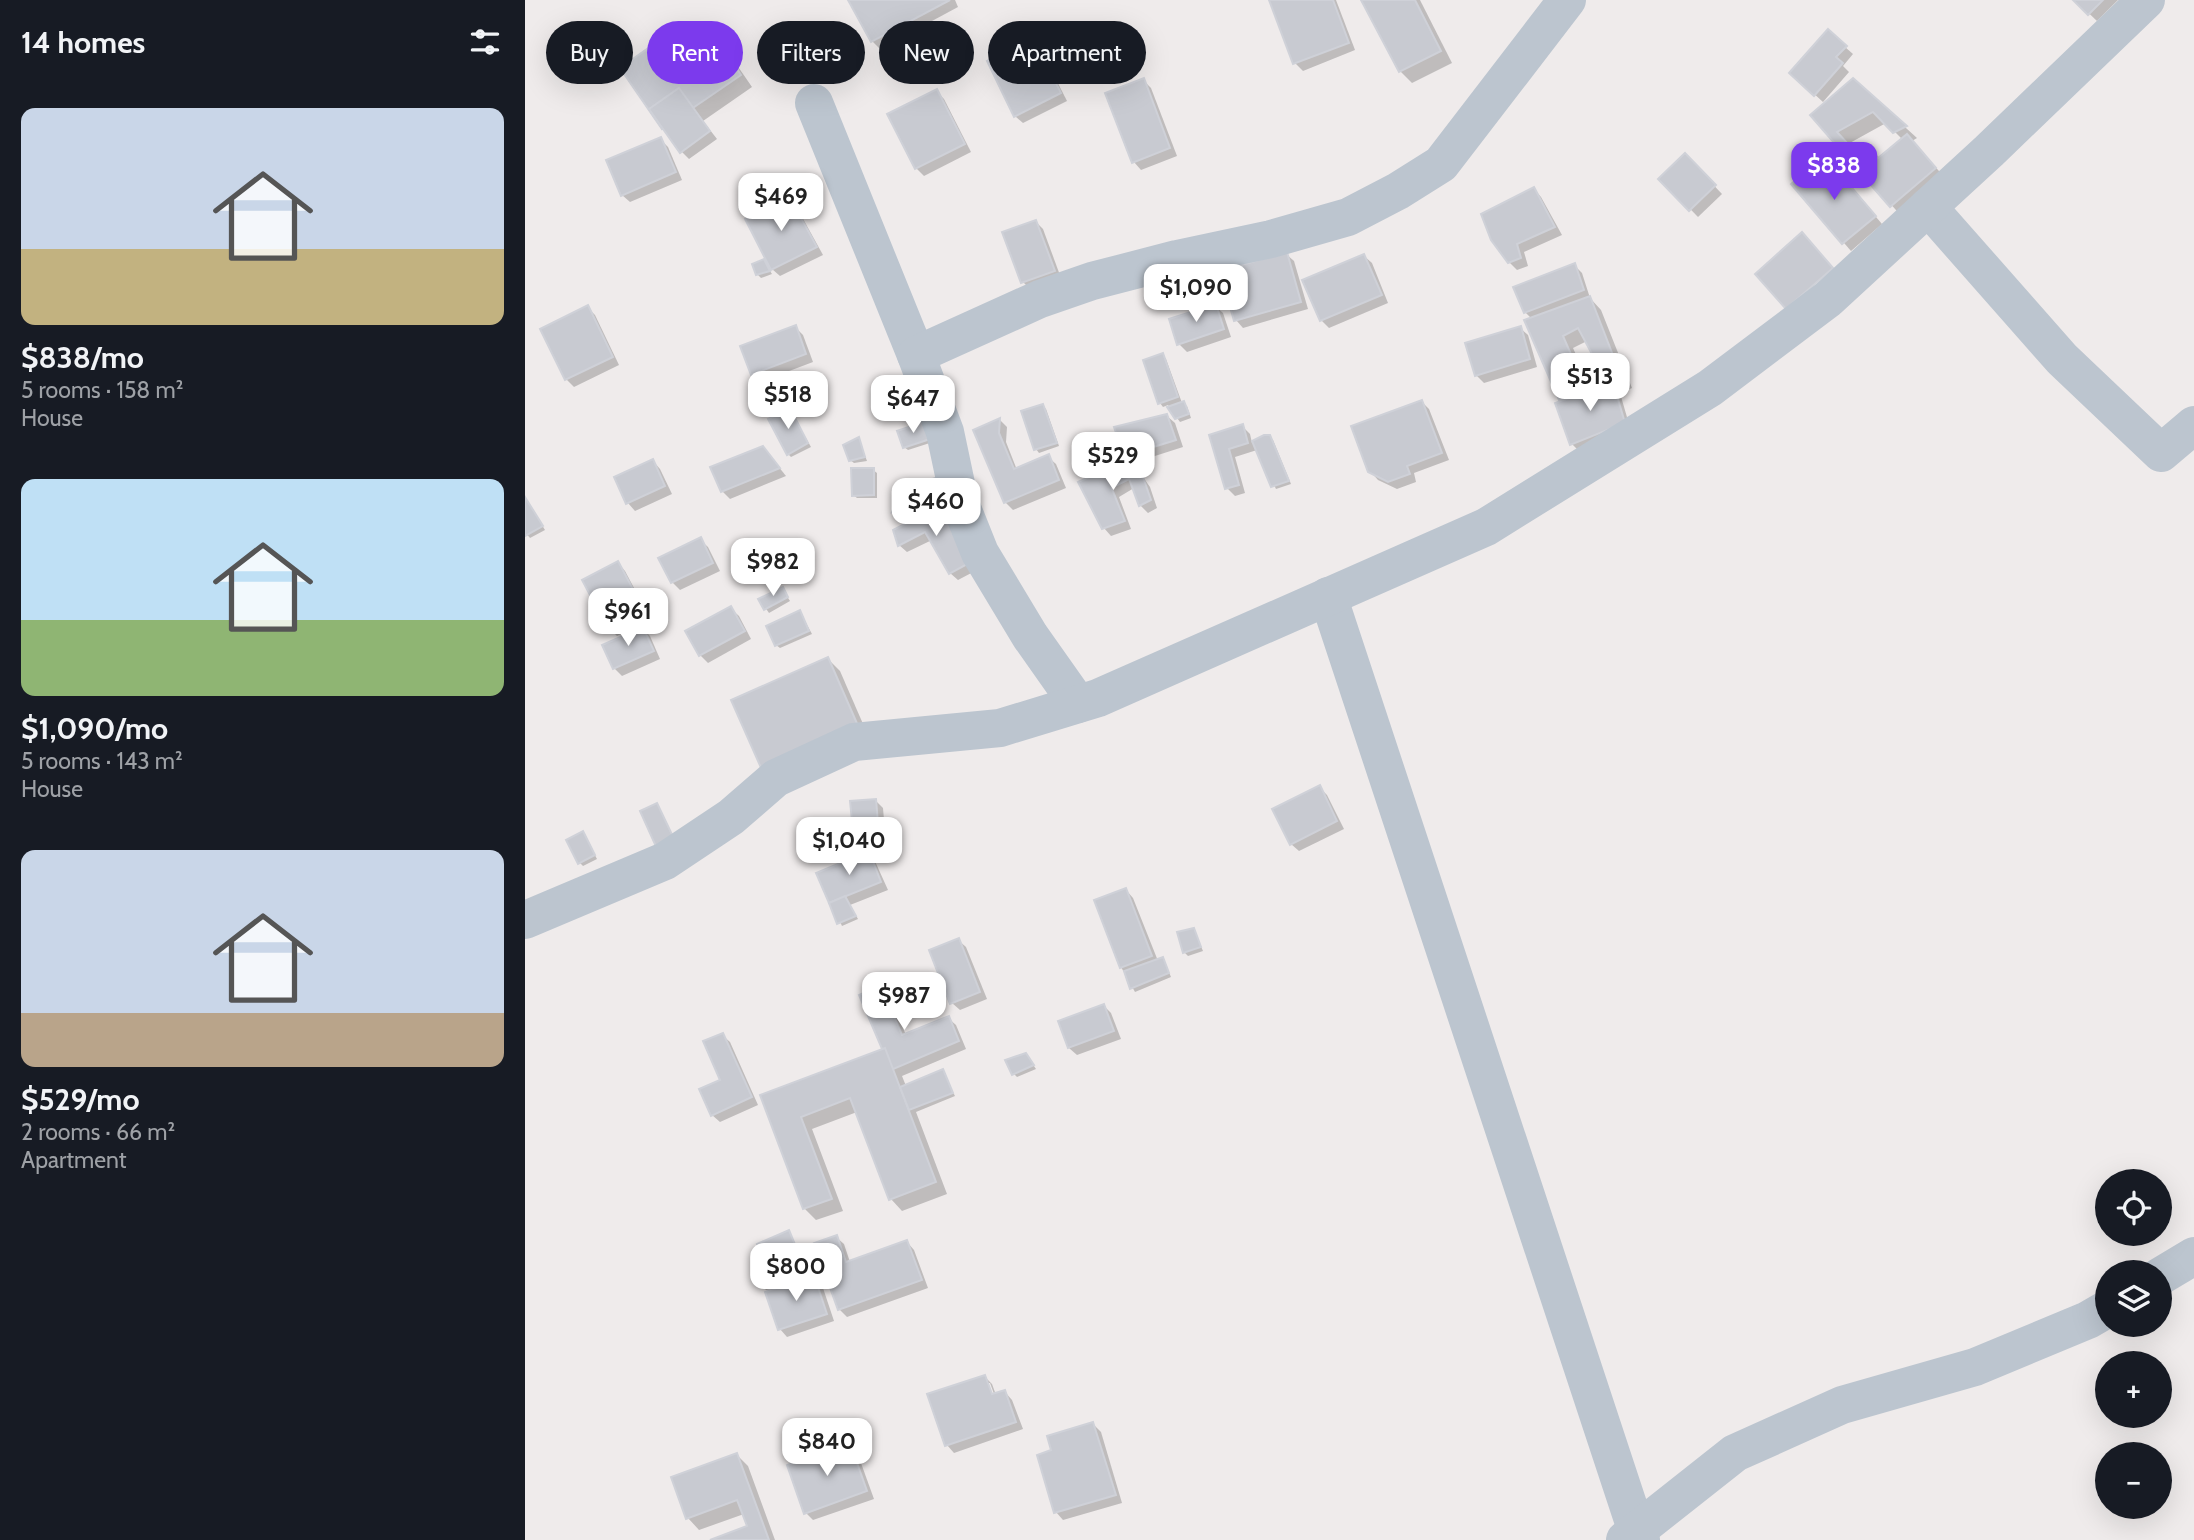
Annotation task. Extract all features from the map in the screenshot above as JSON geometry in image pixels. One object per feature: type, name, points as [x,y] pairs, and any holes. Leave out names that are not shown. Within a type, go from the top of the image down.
[{"type":"street","points":[[916,355],[1040,299],[1092,281],[1323,225],[1348,217],[1398,191],[1441,164],[1567,0]]},
{"type":"street","points":[[525,920],[665,861],[731,817],[776,778],[854,743],[999,728],[1098,698],[1486,527],[1710,388],[1828,299],[2146,0]]},
{"type":"street","points":[[814,103],[945,432],[960,503],[980,553],[1030,636],[1078,704]]},
{"type":"street","points":[[1928,207],[2061,359],[2161,453],[2194,425]]},
{"type":"street","points":[[1328,596],[1635,1537],[1735,1453],[1842,1405],[1975,1367],[2095,1316]]},
{"type":"street","points":[[2172,1269],[2194,1256]]},
{"type":"building","points":[[848,0],[950,0],[910,21],[879,21],[879,38],[871,42],[865,31],[865,21],[860,21]]},
{"type":"building","points":[[1269,0],[1333,0],[1349,43],[1293,64]]},
{"type":"building","points":[[1361,0],[1415,0],[1441,51],[1399,72]]},
{"type":"building","points":[[2073,0],[2103,0],[2088,15]]},
{"type":"building","points":[[1828,29],[1847,46],[1836,57],[1843,63],[1814,96],[1789,73]]},
{"type":"building","points":[[647,49],[647,84],[728,84],[662,129],[631,84],[633,59]]},
{"type":"building","points":[[1853,78],[1907,126],[1893,133],[1873,112],[1837,132],[1859,156],[1870,147],[1878,158],[1907,134],[1936,168],[1890,207],[1810,115]]},
{"type":"building","points":[[1146,83],[1170,148],[1132,163],[1105,93],[1128,84]]},
{"type":"building","points":[[998,84],[1056,84],[1061,93],[1014,117]]},
{"type":"building","points":[[679,88],[710,131],[680,153],[649,109]]},
{"type":"building","points":[[937,89],[965,144],[915,169],[887,114]]},
{"type":"building","points":[[661,137],[676,172],[621,196],[606,160]]},
{"type":"building","points":[[1685,153],[1716,185],[1689,211],[1658,179]]},
{"type":"building","points":[[1815,164],[1828,171],[1836,169],[1876,216],[1842,244],[1791,184]]},
{"type":"building","points":[[1534,187],[1555,227],[1517,244],[1521,258],[1508,263],[1491,240],[1481,214]]},
{"type":"building","points":[[789,196],[817,247],[771,270],[745,219]]},
{"type":"building","points":[[1036,220],[1055,271],[1021,283],[1002,232]]},
{"type":"building","points":[[1802,232],[1833,268],[1786,309],[1755,274]]},
{"type":"building","points":[[1287,252],[1301,302],[1234,321],[1220,271]]},
{"type":"building","points":[[1364,254],[1382,295],[1320,321],[1302,280]]},
{"type":"building","points":[[764,259],[770,271],[756,275],[752,264]]},
{"type":"building","points":[[1575,263],[1584,290],[1524,313],[1513,287]]},
{"type":"building","points":[[1590,296],[1621,376],[1607,382],[1578,328],[1563,336],[1587,391],[1559,400],[1524,320]]},
{"type":"building","points":[[1216,304],[1224,329],[1177,345],[1169,319]]},
{"type":"building","points":[[588,305],[613,357],[565,380],[540,329]]},
{"type":"building","points":[[796,325],[806,354],[751,375],[740,346]]},
{"type":"building","points":[[1521,326],[1530,359],[1475,376],[1465,343]]},
{"type":"building","points":[[1163,353],[1178,397],[1158,404],[1143,360]]},
{"type":"building","points":[[1613,382],[1625,423],[1570,445],[1555,403]]},
{"type":"building","points":[[1422,400],[1442,453],[1407,466],[1410,474],[1388,482],[1368,472],[1351,426]]},
{"type":"building","points":[[1184,401],[1189,414],[1175,419],[1167,407]]},
{"type":"building","points":[[1043,404],[1057,443],[1034,450],[1021,411]]},
{"type":"building","points":[[790,408],[808,443],[787,455],[768,419]]},
{"type":"building","points":[[1167,414],[1176,440],[1124,456],[1114,427]]},
{"type":"building","points":[[1000,418],[999,433],[1014,469],[1049,454],[1059,480],[1004,503],[973,430]]},
{"type":"building","points":[[924,422],[930,439],[903,448],[897,431]]},
{"type":"building","points":[[1243,424],[1248,443],[1229,449],[1239,485],[1225,489],[1209,435]]},
{"type":"building","points":[[1270,435],[1289,481],[1271,487],[1252,441]]},
{"type":"building","points":[[859,437],[865,457],[849,461],[843,445]]},
{"type":"building","points":[[763,446],[780,468],[721,492],[710,467]]},
{"type":"building","points":[[1131,458],[1143,477],[1151,500],[1139,506],[1129,479],[1115,486],[1112,489],[1125,521],[1102,529],[1078,482]]},
{"type":"building","points":[[653,459],[665,486],[626,504],[614,477]]},
{"type":"building","points":[[851,468],[874,468],[874,495],[852,496]]},
{"type":"building","points":[[935,478],[941,492],[892,512],[900,491]]},
{"type":"building","points":[[525,497],[543,526],[525,536]]},
{"type":"building","points":[[941,505],[971,562],[949,574],[925,532],[898,546],[893,530]]},
{"type":"building","points":[[701,537],[713,563],[671,583],[658,558]]},
{"type":"building","points":[[618,561],[644,610],[608,629],[582,580]]},
{"type":"building","points":[[783,587],[788,597],[764,610],[758,599]]},
{"type":"building","points":[[731,606],[745,631],[699,656],[685,631]]},
{"type":"building","points":[[800,610],[809,631],[775,646],[766,626]]},
{"type":"building","points":[[643,627],[654,651],[613,669],[602,645]]},
{"type":"building","points":[[828,657],[859,728],[762,770],[731,700]]},
{"type":"building","points":[[1320,785],[1337,821],[1290,845],[1272,809]]},
{"type":"building","points":[[876,799],[880,848],[855,851],[850,801]]},
{"type":"building","points":[[657,803],[676,843],[658,851],[640,811]]},
{"type":"building","points":[[583,831],[595,855],[578,864],[566,840]]},
{"type":"building","points":[[869,851],[881,882],[829,903],[816,873]]},
{"type":"building","points":[[1126,888],[1152,956],[1120,968],[1094,900]]},
{"type":"building","points":[[845,896],[856,916],[837,924],[829,903]]},
{"type":"building","points":[[1194,928],[1201,947],[1183,953],[1177,932]]},
{"type":"building","points":[[959,938],[980,992],[950,1004],[929,950]]},
{"type":"building","points":[[1163,957],[1169,973],[1130,989],[1124,971]]},
{"type":"building","points":[[881,985],[902,1035],[949,1016],[959,1041],[891,1070],[859,995]]},
{"type":"building","points":[[1104,1004],[1114,1031],[1068,1048],[1058,1021]]},
{"type":"building","points":[[723,1033],[752,1097],[711,1116],[699,1089],[720,1080],[703,1041]]},
{"type":"building","points":[[885,1048],[936,1182],[889,1200],[850,1098],[801,1117],[832,1199],[803,1209],[760,1095]]},
{"type":"building","points":[[1026,1053],[1034,1065],[1012,1075],[1005,1060]]},
{"type":"building","points":[[943,1069],[953,1093],[909,1110],[900,1087]]},
{"type":"building","points":[[789,1230],[796,1247],[765,1261],[757,1244]]},
{"type":"building","points":[[837,1235],[846,1262],[907,1240],[922,1280],[838,1310],[814,1243]]},
{"type":"building","points":[[760,1273],[766,1273],[770,1280],[766,1287],[760,1287],[756,1283],[756,1277]]},
{"type":"building","points":[[814,1275],[827,1314],[778,1330],[765,1292]]},
{"type":"building","points":[[985,1375],[992,1394],[1005,1390],[1016,1422],[945,1446],[927,1394]]},
{"type":"building","points":[[1093,1422],[1116,1495],[1054,1513],[1037,1455],[1051,1450],[1047,1436]]},
{"type":"building","points":[[850,1443],[867,1491],[804,1514],[787,1465]]},
{"type":"building","points":[[737,1453],[769,1540],[710,1540],[747,1526],[737,1500],[686,1519],[671,1477]]}]
